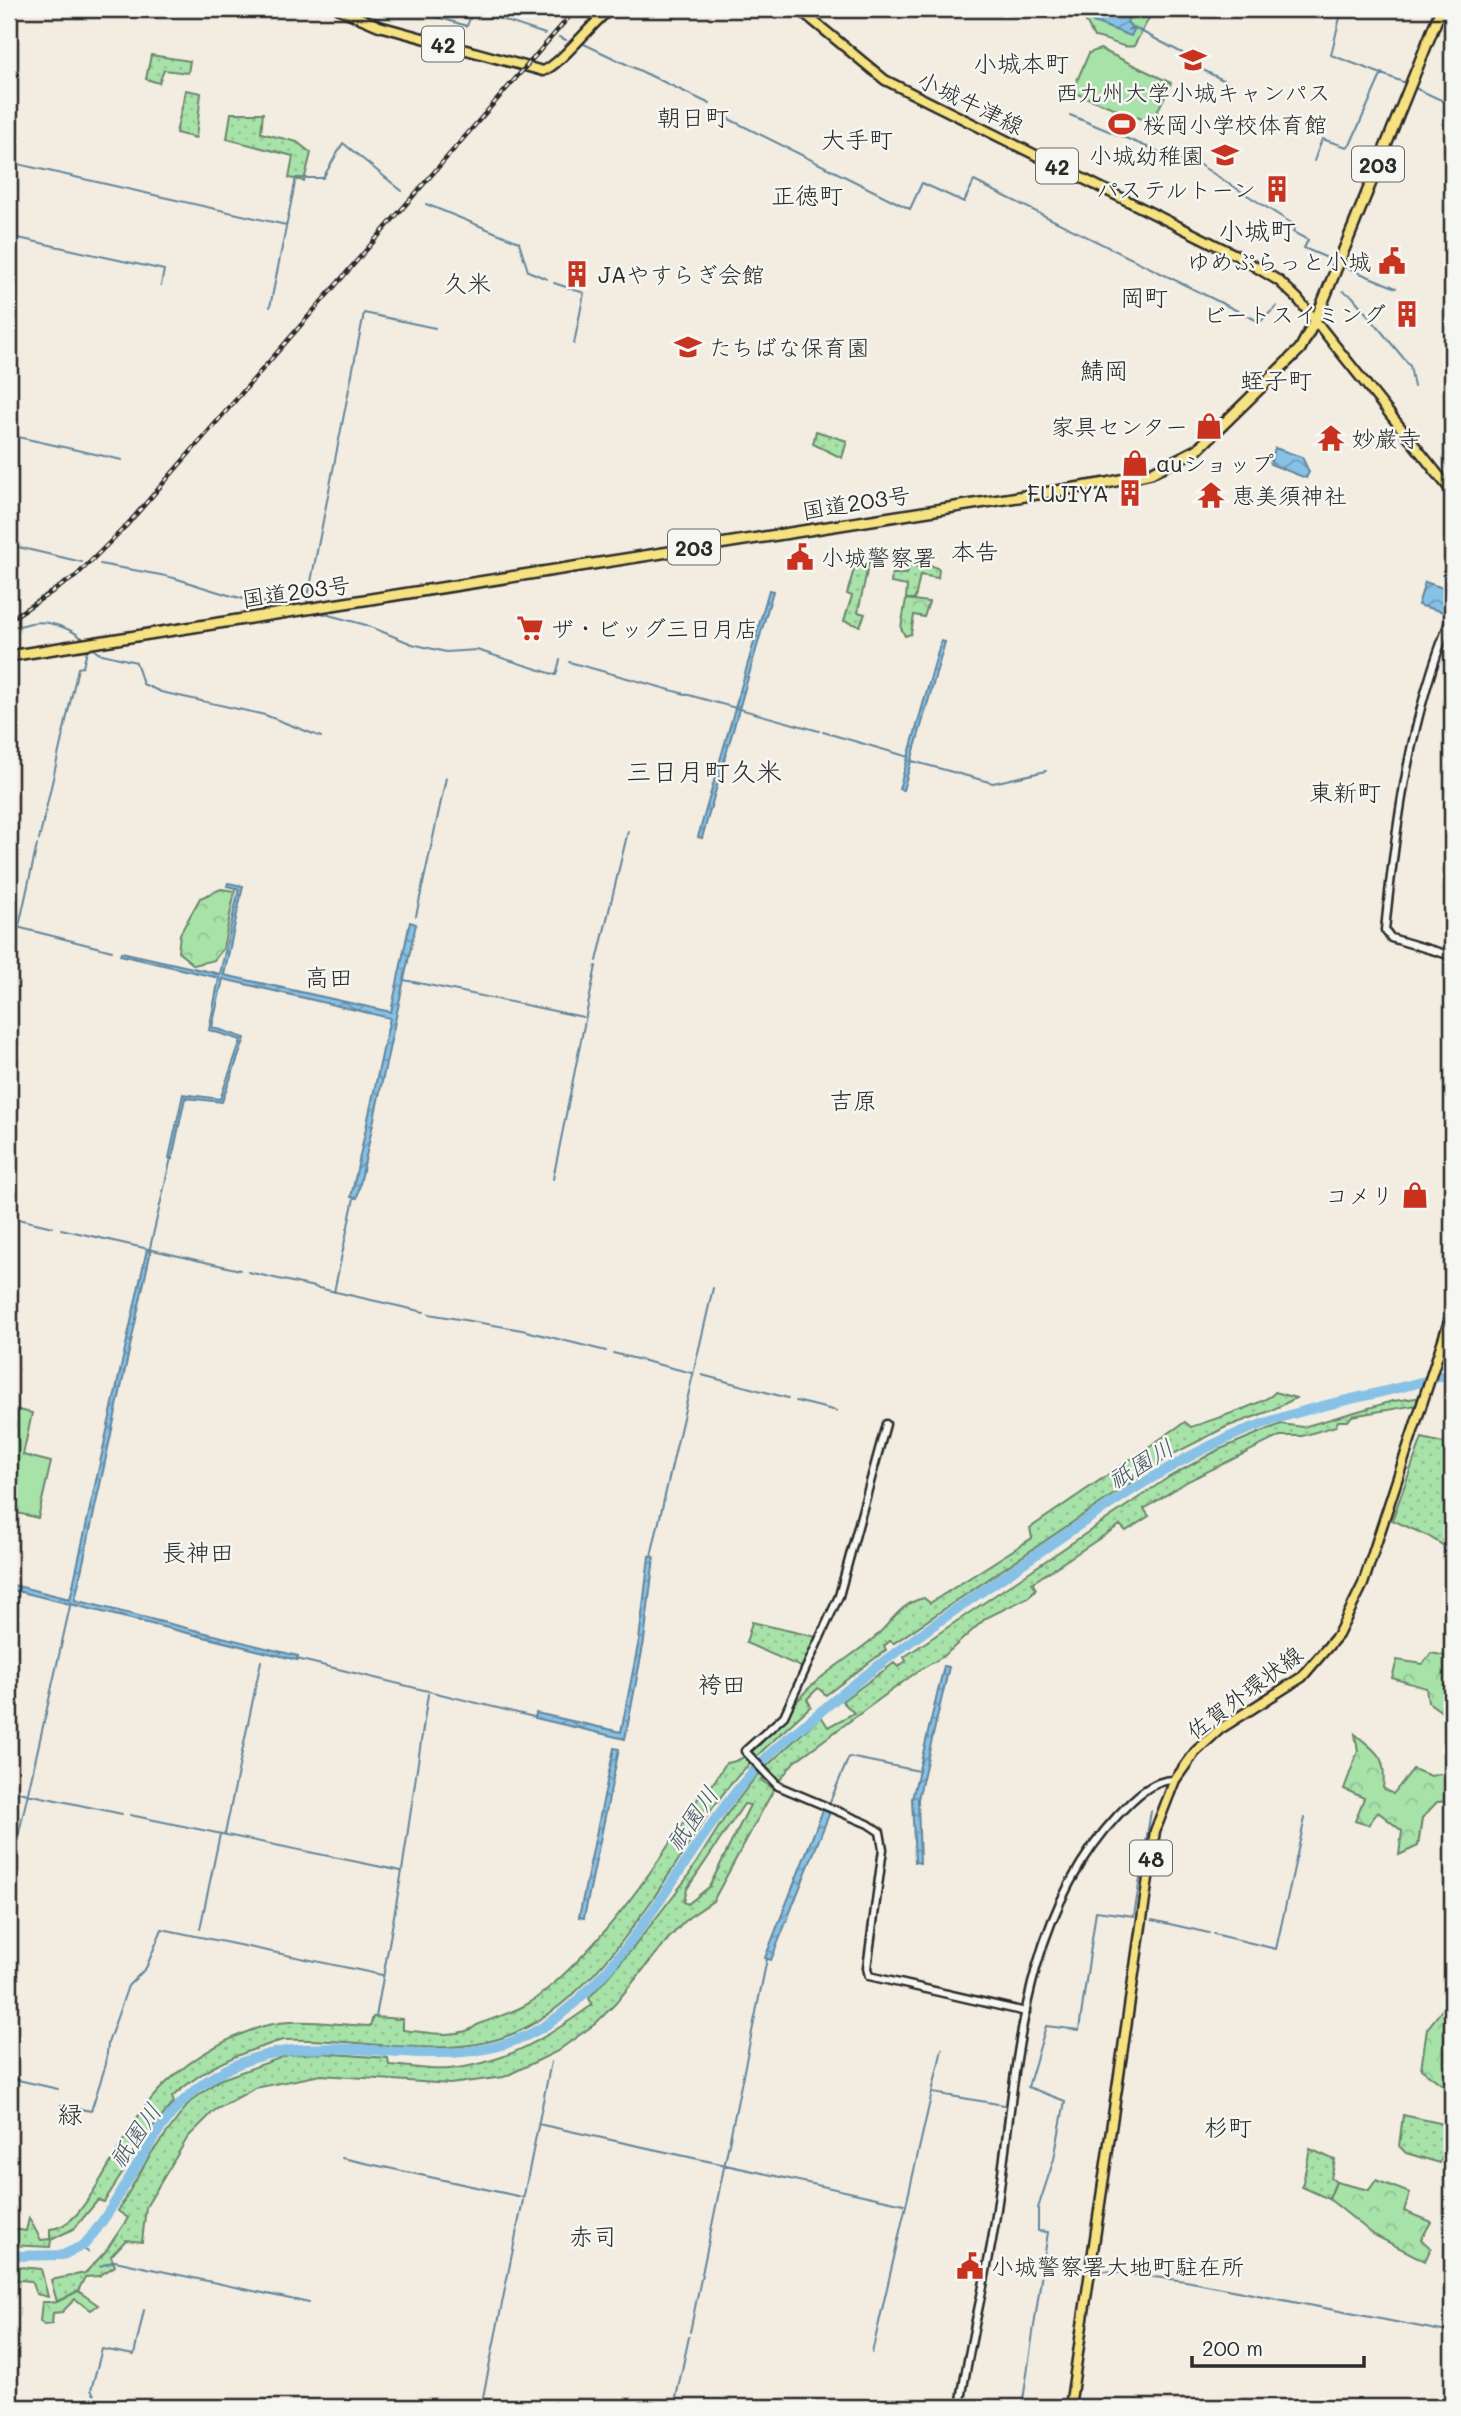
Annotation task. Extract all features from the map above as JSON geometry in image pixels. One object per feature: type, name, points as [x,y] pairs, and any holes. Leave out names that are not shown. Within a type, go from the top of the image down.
[{"type":"highway","name":"国道203号","points":[[9,656],[1095,484],[1151,473],[1178,461],[1211,439],[1300,349],[1316,319],[1441,9]]},
{"type":"main road","name":"42","points":[[339,9],[379,26],[543,71],[555,64],[610,9]]},
{"type":"main road","name":"小城牛津線","points":[[799,9],[885,80],[1247,261],[1279,281],[1316,319]]},
{"type":"main road","points":[[1316,319],[1452,492]]},
{"type":"main road","name":"佐賀外環状線","points":[[1070,2407],[1155,1831],[1175,1780],[1195,1752],[1220,1730],[1301,1676],[1338,1635],[1363,1584],[1426,1399],[1452,1312]]},
{"type":"street","points":[[1452,615],[1427,685],[1401,796],[1385,930],[1391,938],[1452,956]]},
{"type":"street","points":[[886,1424],[839,1596],[784,1716],[749,1744],[746,1754],[770,1780],[786,1790],[868,1824],[880,1832],[883,1849],[867,1968],[869,1976],[1026,2012]]},
{"type":"street","points":[[960,2407],[992,2241],[1026,2012],[1043,1938],[1054,1910],[1085,1854],[1106,1828],[1141,1793],[1156,1783],[1175,1780]]},
{"type":"green space","points":[[1085,9],[1154,9],[1134,46],[1129,47],[1094,37],[1084,18]]},
{"type":"green space","points":[[1100,49],[1171,83],[1152,123],[1072,92],[1089,53]]},
{"type":"green space","points":[[151,55],[190,61],[188,73],[164,70],[159,83],[146,79]]},
{"type":"green space","points":[[186,90],[201,93],[196,138],[176,133]]},
{"type":"green space","points":[[231,113],[263,113],[261,133],[297,142],[311,153],[304,181],[289,178],[293,156],[227,139]]},
{"type":"green space","points":[[816,431],[847,441],[842,458],[813,444]]},
{"type":"green space","points":[[865,551],[871,553],[858,612],[865,614],[860,626],[844,621],[852,596],[847,594],[854,569],[858,569]]},
{"type":"green space","points":[[928,564],[939,569],[938,578],[920,575],[915,599],[906,599],[907,586],[891,583],[892,574],[907,574],[910,565],[926,569]]},
{"type":"green space","points":[[906,599],[929,602],[924,617],[914,615],[911,634],[905,636],[901,628]]},
{"type":"green space","points":[[221,889],[235,891],[223,949],[214,960],[194,965],[178,952],[180,934],[200,898]]},
{"type":"green space","points":[[1275,1392],[1296,1398],[1226,1427],[1175,1453],[894,1643],[890,1641],[884,1646],[886,1650],[826,1695],[818,1688],[807,1699],[811,1706],[758,1755],[723,1794],[653,1898],[609,1957],[558,2007],[529,2026],[501,2038],[471,2045],[408,2047],[284,2040],[234,2057],[202,2074],[172,2097],[174,2103],[150,2130],[104,2202],[98,2200],[75,2228],[51,2240],[50,2247],[9,2245],[9,2228],[26,2231],[29,2218],[41,2240],[50,2239],[50,2229],[71,2220],[89,2198],[130,2129],[153,2097],[188,2064],[237,2036],[264,2026],[289,2022],[370,2026],[373,2017],[403,2019],[403,2030],[452,2034],[470,2030],[535,1999],[583,1955],[628,1902],[703,1790],[709,1790],[726,1763],[738,1760],[760,1745],[807,1690],[875,1637],[902,1609],[924,1598],[930,1603],[1032,1538],[1030,1528],[1185,1422],[1191,1427],[1250,1406]]},
{"type":"green space","points":[[1417,1398],[1417,1405],[1352,1416],[1348,1421],[1338,1421],[1336,1426],[1302,1436],[1280,1436],[1188,1481],[1144,1509],[1149,1516],[1126,1531],[1120,1525],[1032,1583],[1036,1589],[1029,1597],[986,1618],[944,1656],[918,1671],[794,1762],[780,1780],[769,1770],[761,1780],[774,1789],[713,1901],[688,1918],[595,2024],[556,2052],[504,2077],[450,2084],[321,2075],[255,2088],[215,2110],[188,2137],[146,2207],[142,2242],[126,2240],[111,2256],[115,2266],[99,2276],[85,2277],[78,2291],[57,2302],[51,2280],[85,2273],[105,2252],[128,2218],[118,2211],[150,2155],[190,2102],[219,2080],[288,2055],[320,2053],[388,2058],[389,2065],[449,2069],[507,2055],[542,2038],[592,2005],[589,1998],[633,1948],[686,1879],[727,1814],[757,1775],[821,1716],[828,1727],[854,1713],[842,1701],[894,1663],[898,1667],[906,1661],[904,1657],[1169,1477],[1218,1450],[1281,1424],[1303,1427],[1393,1401]],"holes":[[[744,1804],[750,1805],[709,1887],[688,1904],[684,1902],[687,1889]]]},
{"type":"green space","points":[[9,1408],[32,1413],[23,1455],[51,1462],[38,1518],[9,1511]]},
{"type":"green space","points":[[1422,1438],[1452,1445],[1452,1551],[1428,1536],[1392,1520]]},
{"type":"green space","points":[[752,1622],[816,1637],[803,1668],[746,1643]]},
{"type":"green space","points":[[1431,1653],[1452,1657],[1452,1749],[1444,1741],[1450,1718],[1428,1702],[1426,1688],[1392,1678],[1397,1660],[1423,1664]]},
{"type":"green space","points":[[1355,1734],[1379,1756],[1384,1769],[1383,1788],[1393,1794],[1413,1769],[1431,1776],[1446,1773],[1452,1763],[1452,1801],[1437,1802],[1422,1818],[1418,1846],[1399,1855],[1402,1831],[1378,1812],[1368,1825],[1355,1821],[1364,1798],[1344,1789],[1358,1751]]},
{"type":"green space","points":[[1452,2004],[1452,2026],[1448,2028],[1452,2076],[1444,2086],[1421,2069],[1427,2029],[1446,2005]]},
{"type":"green space","points":[[1403,2115],[1444,2124],[1451,2130],[1440,2163],[1406,2153],[1399,2146]]},
{"type":"green space","points":[[1310,2149],[1335,2160],[1331,2178],[1336,2182],[1329,2199],[1302,2187]]},
{"type":"green space","points":[[1376,2180],[1410,2193],[1404,2211],[1431,2222],[1421,2240],[1431,2248],[1425,2261],[1374,2235],[1329,2199],[1336,2182],[1369,2190]]},
{"type":"green space","points":[[9,2266],[41,2269],[48,2297],[36,2294],[31,2281],[9,2279]]},
{"type":"green space","points":[[78,2291],[98,2305],[91,2310],[75,2299],[62,2312],[53,2313],[52,2324],[44,2325],[40,2321],[42,2302],[57,2302]]},
{"type":"water","points":[[1098,9],[1133,9],[1127,22],[1131,26],[1130,29],[1135,28],[1131,36],[1093,22]]},
{"type":"water","points":[[1275,448],[1302,457],[1309,472],[1306,478],[1270,464]]},
{"type":"water","points":[[1425,582],[1452,591],[1447,613],[1418,605]]},
{"type":"water","points":[[769,590],[773,591],[702,838],[698,837]]},
{"type":"water","points":[[941,641],[945,642],[903,790],[899,789]]},
{"type":"water","points":[[228,883],[243,886],[224,975],[391,1012],[410,922],[416,924],[357,1198],[351,1197],[390,1018],[223,979],[212,1027],[245,1038],[222,1102],[185,1098],[172,1159],[169,1158],[183,1094],[220,1099],[241,1040],[209,1030],[219,978],[120,955],[121,952],[220,974],[239,889],[227,886]]},
{"type":"water","points":[[147,1249],[151,1250],[75,1600],[298,1656],[297,1660],[9,1589],[9,1584],[70,1599]]},
{"type":"water","points":[[649,1556],[654,1557],[644,1641],[625,1739],[535,1718],[536,1713],[621,1732],[639,1640]]},
{"type":"water","points":[[944,1666],[949,1667],[918,1799],[920,1863],[915,1862],[912,1799]]},
{"type":"water","points":[[614,1748],[619,1749],[584,1918],[579,1917]]},
{"type":"water","points":[[823,1810],[830,1812],[771,1960],[765,1958]]},
{"type":"waterway","points":[[411,9],[467,26],[473,10],[545,34]]},
{"type":"waterway","points":[[1342,9],[1331,55],[1403,82]]},
{"type":"waterway","points":[[1128,30],[1133,27],[1184,54],[1189,63],[1227,82]]},
{"type":"waterway","points":[[559,37],[566,40]]},
{"type":"waterway","points":[[584,44],[710,104]]},
{"type":"waterway","points":[[9,53],[14,55]]},
{"type":"waterway","points":[[1314,161],[1322,139],[1347,147],[1350,145],[1382,73]]},
{"type":"waterway","points":[[1415,88],[1452,105]]},
{"type":"waterway","points":[[715,112],[910,209],[922,183],[964,202],[974,181],[1260,322],[1277,306]]},
{"type":"waterway","points":[[1070,115],[1188,164]]},
{"type":"waterway","points":[[270,307],[296,178],[323,178],[343,143],[402,191]]},
{"type":"waterway","points":[[9,162],[286,225]]},
{"type":"waterway","points":[[1195,162],[1296,226],[1293,232],[1308,240],[1304,248],[1332,260]]},
{"type":"waterway","points":[[426,204],[519,242],[528,271],[547,279]]},
{"type":"waterway","points":[[9,236],[164,270],[161,285]]},
{"type":"waterway","points":[[1343,266],[1396,288]]},
{"type":"waterway","points":[[554,283],[584,293],[574,344]]},
{"type":"waterway","points":[[1343,291],[1352,296],[1410,366],[1414,387]]},
{"type":"waterway","points":[[315,602],[307,602],[364,313],[435,328]]},
{"type":"waterway","points":[[9,435],[122,460]]},
{"type":"waterway","points":[[9,545],[82,562]]},
{"type":"waterway","points":[[100,564],[174,578],[250,600],[295,603]]},
{"type":"waterway","points":[[321,613],[366,625],[412,644],[446,652],[477,650],[556,675],[560,660]]},
{"type":"waterway","points":[[9,626],[38,622],[52,624],[72,631],[83,639]]},
{"type":"waterway","points":[[39,840],[78,668],[83,667],[87,650],[93,649],[98,653],[136,662],[143,684],[161,692],[265,715],[321,737]]},
{"type":"waterway","points":[[569,662],[819,731]]},
{"type":"waterway","points":[[823,732],[909,757]]},
{"type":"waterway","points":[[912,761],[993,783],[1046,771]]},
{"type":"waterway","points":[[416,916],[446,778]]},
{"type":"waterway","points":[[597,961],[628,831]]},
{"type":"waterway","points":[[9,971],[37,845]]},
{"type":"waterway","points":[[9,925],[112,951]]},
{"type":"waterway","points":[[553,1179],[596,966]]},
{"type":"waterway","points":[[404,980],[583,1017]]},
{"type":"waterway","points":[[149,1252],[171,1158]]},
{"type":"waterway","points":[[334,1292],[354,1198]]},
{"type":"waterway","points":[[9,1217],[53,1227]]},
{"type":"waterway","points":[[61,1229],[240,1270]]},
{"type":"waterway","points":[[248,1272],[424,1312]]},
{"type":"waterway","points":[[651,1556],[713,1288]]},
{"type":"waterway","points":[[429,1314],[522,1330],[606,1351]]},
{"type":"waterway","points":[[613,1353],[692,1373]]},
{"type":"waterway","name":"祇園川","points":[[9,2256],[63,2255],[84,2245],[113,2205],[152,2141],[182,2102],[200,2086],[244,2062],[289,2050],[334,2048],[427,2053],[472,2051],[516,2040],[559,2016],[590,1989],[617,1959],[642,1927],[710,1826],[761,1763],[786,1739],[911,1641],[1126,1494],[1215,1444],[1246,1430],[1297,1413],[1452,1373]]},
{"type":"waterway","points":[[702,1375],[788,1398]]},
{"type":"waterway","points":[[796,1401],[837,1411]]},
{"type":"waterway","points":[[9,1877],[71,1602]]},
{"type":"waterway","points":[[297,1659],[534,1717]]},
{"type":"waterway","points":[[225,1834],[261,1661]]},
{"type":"waterway","points":[[376,2017],[402,1871],[428,1694]]},
{"type":"waterway","points":[[829,1804],[849,1757],[919,1771]]},
{"type":"waterway","points":[[9,1790],[122,1814]]},
{"type":"waterway","points":[[1022,2407],[1048,2232],[1038,2231],[1038,2208],[1054,2159],[1065,2101],[1028,2087],[1046,2026],[1079,2030],[1096,1911],[1134,1916],[1151,1811]]},
{"type":"waterway","points":[[130,1815],[401,1871]]},
{"type":"waterway","points":[[1214,1934],[1276,1949],[1305,1818]]},
{"type":"waterway","points":[[200,1929],[220,1834]]},
{"type":"waterway","points":[[1152,1920],[1209,1933]]},
{"type":"waterway","points":[[61,2105],[91,2111],[106,2064],[108,2043],[128,1986],[146,1968],[162,1929],[382,1975]]},
{"type":"waterway","points":[[690,2332],[767,1959]]},
{"type":"waterway","points":[[872,2353],[942,2049]]},
{"type":"waterway","points":[[481,2407],[551,2062]]},
{"type":"waterway","points":[[9,2078],[58,2089]]},
{"type":"waterway","points":[[933,2093],[1004,2105]]},
{"type":"waterway","points":[[538,2124],[904,2204]]},
{"type":"waterway","points":[[342,2158],[522,2197]]},
{"type":"waterway","points":[[81,2247],[88,2252]]},
{"type":"waterway","points":[[100,2266],[115,2261],[309,2303]]},
{"type":"waterway","points":[[1045,2263],[1082,2268]]},
{"type":"waterway","points":[[1097,2270],[1186,2281],[1452,2333]]},
{"type":"waterway","points":[[93,2407],[95,2396],[91,2390],[102,2349],[134,2355],[144,2310]]},
{"type":"waterway","points":[[674,2407],[689,2337]]},
{"type":"waterway","points":[[1451,2407],[1452,2403]]},
{"type":"railway","points":[[9,620],[76,576],[126,526],[576,9]]},
{"type":"place","name":"西九州大学小城キャンパス","points":[[1193,60]]},
{"type":"place","name":"桜岡小学校体育館","points":[[1122,124]]},
{"type":"place","name":"小城幼稚園","points":[[1225,155]]},
{"type":"place","name":"パステルトーン","points":[[1277,189]]},
{"type":"place","name":"ゆめぷらっと小城","points":[[1392,261]]},
{"type":"place","name":"JAやすらぎ会館","points":[[577,274]]},
{"type":"place","name":"ビートスイミング","points":[[1407,314]]},
{"type":"place","name":"たちばな保育園","points":[[688,347]]},
{"type":"place","name":"家具センター","points":[[1209,426]]},
{"type":"place","name":"妙巌寺","points":[[1331,438]]},
{"type":"place","name":"auショップ","points":[[1135,463]]},
{"type":"place","name":"FUJIYA","points":[[1130,493]]},
{"type":"place","name":"恵美須神社","points":[[1211,495]]},
{"type":"place","name":"小城警察署","points":[[800,557]]},
{"type":"place","name":"ザ・ビッグ三日月店","points":[[530,628]]},
{"type":"place","name":"コメリ","points":[[1415,1195]]},
{"type":"place","name":"小城警察署大地町駐在所","points":[[970,2266]]},
{"type":"district","name":"小城本町","points":[[1021,62]]},
{"type":"district","name":"朝日町","points":[[693,116]]},
{"type":"district","name":"大手町","points":[[857,138]]},
{"type":"district","name":"正徳町","points":[[807,194]]},
{"type":"district","name":"小城町","points":[[1257,230]]},
{"type":"district","name":"久米","points":[[467,282]]},
{"type":"district","name":"岡町","points":[[1144,296]]},
{"type":"district","name":"鯖岡","points":[[1104,369]]},
{"type":"district","name":"蛭子町","points":[[1276,379]]},
{"type":"district","name":"本告","points":[[975,550]]},
{"type":"district","name":"三日月町久米","points":[[704,771]]},
{"type":"district","name":"東新町","points":[[1345,791]]},
{"type":"district","name":"高田","points":[[329,976]]},
{"type":"district","name":"吉原","points":[[853,1099]]},
{"type":"district","name":"長神田","points":[[198,1551]]},
{"type":"district","name":"袴田","points":[[722,1683]]},
{"type":"district","name":"緑","points":[[70,2113]]},
{"type":"district","name":"杉町","points":[[1228,2126]]},
{"type":"district","name":"赤司","points":[[593,2235]]}]
